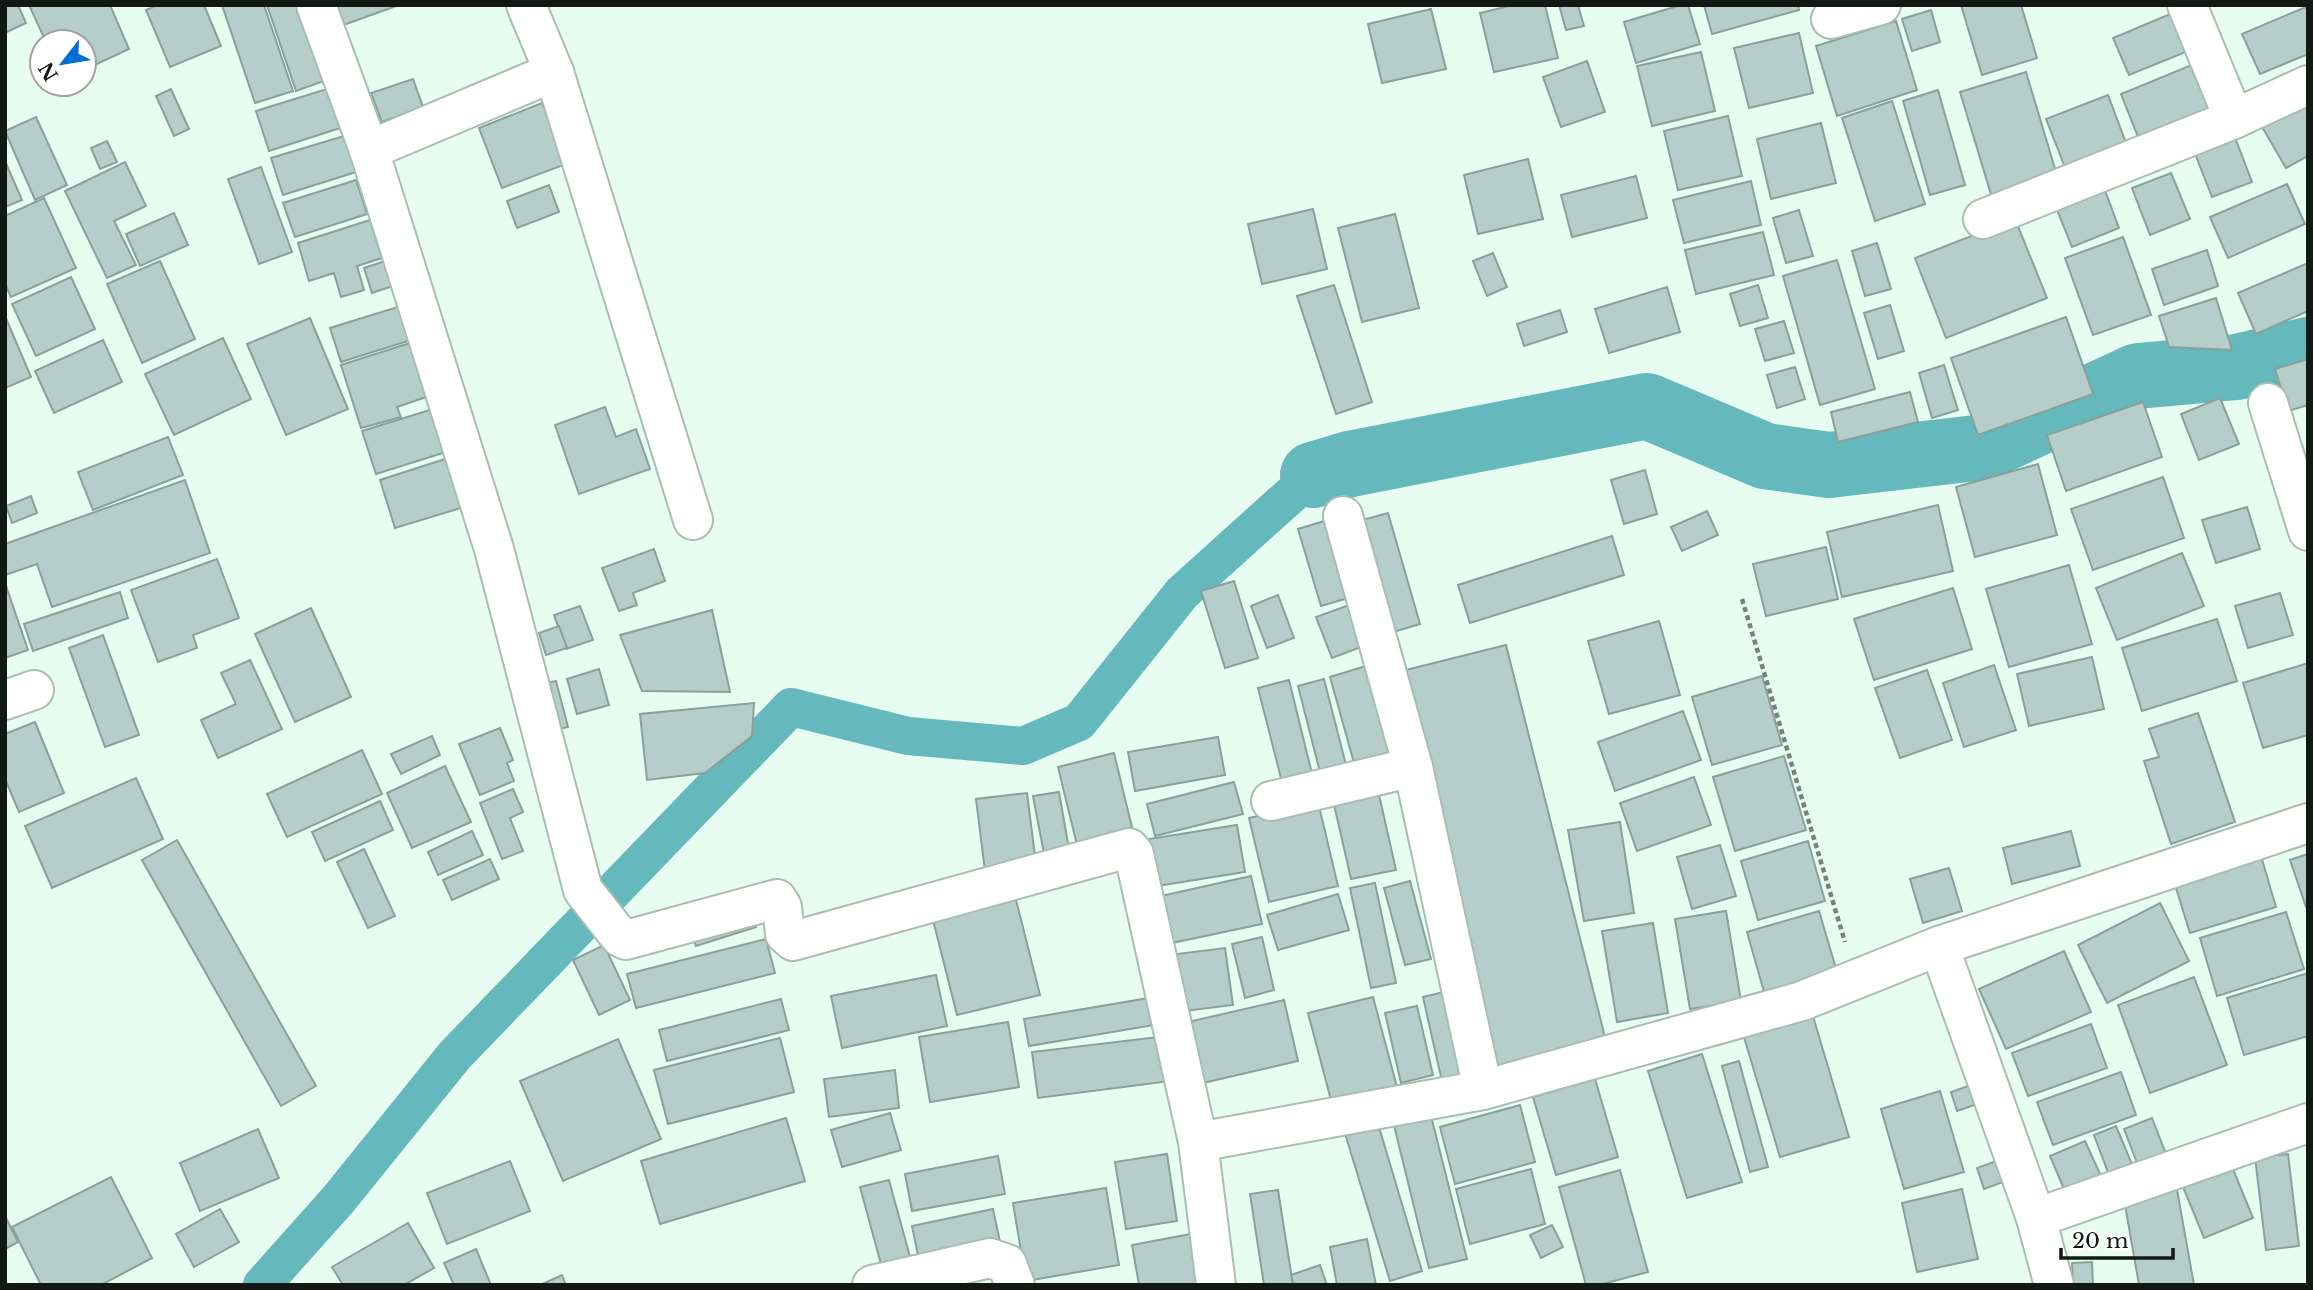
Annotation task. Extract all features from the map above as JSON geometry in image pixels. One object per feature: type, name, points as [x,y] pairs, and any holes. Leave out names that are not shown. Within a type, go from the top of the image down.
[{"type":"street","points":[[316,5],[369,149],[494,549],[583,890],[616,933],[626,940],[777,899],[782,907],[785,934],[793,941],[1129,848],[1134,853],[1198,1142],[1216,1285]]},
{"type":"street","points":[[526,5],[554,72],[693,520]]},
{"type":"street","points":[[1831,19],[1881,5]]},
{"type":"street","points":[[2187,5],[2234,119]]},
{"type":"street","points":[[369,149],[554,72]]},
{"type":"street","points":[[1983,219],[2234,119],[2308,85]]},
{"type":"street","points":[[2267,404],[2308,531]]},
{"type":"street","points":[[1343,516],[1413,767],[1483,1090]]},
{"type":"street","points":[[1271,800],[1413,767]]},
{"type":"street","points":[[1198,1142],[1483,1090],[1704,1031],[1802,1002],[1939,946],[2308,823]]},
{"type":"street","points":[[1939,946],[2036,1218],[2054,1285]]},
{"type":"street","points":[[2036,1218],[2308,1123]]},
{"type":"street","points":[[872,1285],[990,1258],[1007,1264],[1015,1285]]},
{"type":"path","points":[[1742,598],[1856,980]]},
{"type":"building","points":[[5,5],[18,5],[26,23],[5,33]]},
{"type":"building","points":[[29,5],[110,5],[129,49],[98,63],[98,28],[40,28]]},
{"type":"building","points":[[158,5],[204,5],[221,46],[170,67],[146,10]]},
{"type":"building","points":[[222,5],[264,5],[293,91],[255,103]]},
{"type":"building","points":[[267,5],[298,5],[324,81],[296,91]]},
{"type":"building","points":[[330,5],[399,5],[338,27]]},
{"type":"building","points":[[1513,5],[1545,5],[1558,58],[1494,72],[1480,13]]},
{"type":"building","points":[[1559,5],[1578,5],[1584,26],[1566,30]]},
{"type":"building","points":[[1688,5],[1700,44],[1636,63],[1624,22]]},
{"type":"building","points":[[1704,5],[1798,5],[1799,10],[1712,34]]},
{"type":"building","points":[[1961,5],[2021,5],[2037,58],[1982,75]]},
{"type":"building","points":[[2308,6],[2308,54],[2260,74],[2242,34]]},
{"type":"building","points":[[1431,9],[1446,69],[1382,83],[1368,24]]},
{"type":"building","points":[[2182,9],[2198,47],[2129,75],[2113,38]]},
{"type":"building","points":[[1931,10],[1940,42],[1912,51],[1902,19]]},
{"type":"building","points":[[1896,21],[1917,90],[1837,116],[1816,46]]},
{"type":"building","points":[[1799,33],[1813,93],[1749,108],[1734,48]]},
{"type":"building","points":[[1701,52],[1715,111],[1652,126],[1637,66]]},
{"type":"building","points":[[1587,61],[1605,112],[1561,127],[1543,77]]},
{"type":"building","points":[[2199,62],[2219,111],[2140,142],[2121,94]]},
{"type":"building","points":[[2026,72],[2059,182],[1993,201],[1960,92]]},
{"type":"building","points":[[413,79],[423,107],[382,122],[371,93]]},
{"type":"building","points":[[171,89],[189,129],[174,136],[156,96]]},
{"type":"building","points":[[327,89],[340,128],[269,151],[256,111]]},
{"type":"building","points":[[1938,90],[1965,185],[1930,195],[1903,101]]},
{"type":"building","points":[[2108,95],[2129,151],[2068,175],[2046,119]]},
{"type":"building","points":[[2308,99],[2308,156],[2286,168],[2258,120]]},
{"type":"building","points":[[1892,101],[1925,204],[1875,221],[1842,118]]},
{"type":"building","points":[[542,103],[566,164],[502,188],[479,128]]},
{"type":"building","points":[[1728,116],[1742,176],[1678,190],[1664,131]]},
{"type":"building","points":[[36,117],[67,185],[35,200],[5,131]]},
{"type":"building","points":[[1821,123],[1836,183],[1771,199],[1757,139]]},
{"type":"building","points":[[2234,135],[2252,182],[2212,197],[2194,151]]},
{"type":"building","points":[[344,136],[356,172],[283,195],[271,158]]},
{"type":"building","points":[[107,141],[117,162],[100,169],[91,148]]},
{"type":"building","points":[[1528,159],[1543,219],[1478,234],[1464,175]]},
{"type":"building","points":[[5,161],[22,200],[5,207]]},
{"type":"building","points":[[125,162],[146,206],[114,221],[136,265],[107,278],[65,191]]},
{"type":"building","points":[[261,167],[292,252],[259,264],[228,179]]},
{"type":"building","points":[[2171,173],[2190,219],[2150,235],[2132,188]]},
{"type":"building","points":[[1636,176],[1647,218],[1572,237],[1561,195]]},
{"type":"building","points":[[356,180],[367,214],[295,237],[283,203]]},
{"type":"building","points":[[1751,181],[1761,225],[1684,243],[1673,200]]},
{"type":"building","points":[[2287,184],[2305,224],[2228,258],[2210,217]]},
{"type":"building","points":[[549,185],[559,212],[517,228],[507,201]]},
{"type":"building","points":[[2104,188],[2119,228],[2072,247],[2056,207]]},
{"type":"building","points":[[44,198],[76,268],[11,297],[5,284],[5,216]]},
{"type":"building","points":[[1313,209],[1327,269],[1262,284],[1248,224]]},
{"type":"building","points":[[1799,210],[1813,256],[1786,263],[1773,218]]},
{"type":"building","points":[[174,213],[188,245],[140,266],[126,234]]},
{"type":"building","points":[[1395,214],[1419,308],[1362,322],[1338,228]]},
{"type":"building","points":[[2015,219],[2047,298],[1946,338],[1915,258]]},
{"type":"building","points":[[370,220],[382,258],[357,266],[364,290],[341,297],[334,273],[309,281],[298,243]]},
{"type":"building","points":[[1763,232],[1774,275],[1696,294],[1685,250]]},
{"type":"building","points":[[2123,237],[2151,315],[2093,335],[2065,258]]},
{"type":"building","points":[[1877,243],[1891,289],[1865,296],[1852,251]]},
{"type":"building","points":[[2207,250],[2218,286],[2164,305],[2152,269]]},
{"type":"building","points":[[1493,253],[1507,287],[1487,296],[1473,261]]},
{"type":"building","points":[[1837,260],[1875,389],[1820,405],[1783,276]]},
{"type":"building","points":[[160,261],[195,339],[142,363],[107,284]]},
{"type":"building","points":[[385,261],[393,286],[372,293],[364,268]]},
{"type":"building","points":[[2308,263],[2308,311],[2256,334],[2238,293]]},
{"type":"building","points":[[71,277],[95,329],[36,356],[12,304]]},
{"type":"building","points":[[1334,285],[1372,402],[1336,414],[1297,296]]},
{"type":"building","points":[[1758,285],[1768,318],[1740,326],[1730,294]]},
{"type":"building","points":[[1667,287],[1680,332],[1609,353],[1595,309]]},
{"type":"building","points":[[2216,298],[2232,350],[2169,347],[2159,316]]},
{"type":"building","points":[[1890,305],[1904,351],[1878,359],[1864,313]]},
{"type":"building","points":[[401,306],[411,340],[341,362],[330,328]]},
{"type":"building","points":[[1560,310],[1567,332],[1524,346],[1517,324]]},
{"type":"building","points":[[5,316],[31,377],[5,388]]},
{"type":"building","points":[[2066,317],[2093,394],[1978,435],[1951,358]]},
{"type":"building","points":[[310,318],[348,409],[286,435],[247,344]]},
{"type":"building","points":[[1784,321],[1794,353],[1765,361],[1755,329]]},
{"type":"building","points":[[223,338],[251,399],[174,435],[145,374]]},
{"type":"building","points":[[103,340],[122,382],[54,413],[35,371]]},
{"type":"building","points":[[410,343],[426,397],[397,407],[401,417],[361,428],[341,365]]},
{"type":"building","points":[[2308,359],[2308,405],[2288,411],[2275,369]]},
{"type":"building","points":[[1944,365],[1958,410],[1932,418],[1919,373]]},
{"type":"building","points":[[1795,367],[1805,399],[1777,408],[1767,375]]},
{"type":"building","points":[[1910,392],[1918,422],[1838,442],[1831,412]]},
{"type":"building","points":[[2220,398],[2239,444],[2199,460],[2181,414]]},
{"type":"building","points":[[2143,402],[2162,457],[2066,491],[2047,435]]},
{"type":"building","points":[[605,407],[616,437],[636,429],[650,469],[579,494],[555,425]]},
{"type":"building","points":[[433,409],[446,452],[376,474],[362,431]]},
{"type":"building","points":[[168,437],[183,475],[93,510],[78,472]]},
{"type":"building","points":[[448,458],[464,507],[395,528],[380,480]]},
{"type":"building","points":[[2038,464],[2057,535],[1975,557],[1956,487]]},
{"type":"building","points":[[1645,470],[1657,514],[1624,524],[1611,480]]},
{"type":"building","points":[[2163,477],[2184,538],[2093,570],[2071,509]]},
{"type":"building","points":[[185,480],[210,553],[52,607],[37,564],[5,575],[5,544]]},
{"type":"building","points":[[31,496],[37,513],[12,523],[6,506]]},
{"type":"building","points":[[1938,505],[1953,571],[1842,597],[1827,532]]},
{"type":"building","points":[[2247,507],[2260,549],[2216,563],[2202,520]]},
{"type":"building","points":[[1707,511],[1718,535],[1682,551],[1671,527]]},
{"type":"building","points":[[1388,513],[1420,624],[1383,635],[1352,523]]},
{"type":"building","points":[[1331,519],[1355,596],[1321,606],[1298,529]]},
{"type":"building","points":[[1612,536],[1624,575],[1470,623],[1458,585]]},
{"type":"building","points":[[1826,547],[1838,599],[1766,616],[1753,564]]},
{"type":"building","points":[[654,549],[665,581],[633,593],[637,605],[619,611],[602,568]]},
{"type":"building","points":[[2182,553],[2204,606],[2117,640],[2096,588]]},
{"type":"building","points":[[217,559],[239,618],[193,635],[197,648],[158,662],[131,590]]},
{"type":"building","points":[[2069,565],[2092,644],[2009,667],[1986,589]]},
{"type":"building","points":[[1234,581],[1258,658],[1225,668],[1201,591]]},
{"type":"building","points":[[5,583],[28,650],[5,658]]},
{"type":"building","points":[[1953,588],[1972,649],[1874,680],[1854,619]]},
{"type":"building","points":[[120,592],[128,618],[33,651],[24,624]]},
{"type":"building","points":[[2280,593],[2293,635],[2248,648],[2235,606]]},
{"type":"building","points":[[1278,595],[1294,638],[1267,648],[1251,606]]},
{"type":"building","points":[[1349,605],[1364,646],[1332,658],[1316,617]]},
{"type":"building","points":[[580,606],[593,640],[566,649],[554,615]]},
{"type":"building","points":[[311,608],[351,697],[295,722],[255,634]]},
{"type":"building","points":[[712,610],[730,692],[642,691],[620,635]]},
{"type":"building","points":[[2217,619],[2237,681],[2142,711],[2122,648]]},
{"type":"building","points":[[1659,621],[1680,695],[1609,714],[1588,641]]},
{"type":"building","points":[[559,626],[567,648],[546,655],[539,633]]},
{"type":"building","points":[[103,635],[139,735],[105,747],[69,648]]},
{"type":"building","points":[[1506,645],[1608,1049],[1500,1075],[1398,672]]},
{"type":"building","points":[[2092,657],[2104,709],[2029,726],[2017,674]]},
{"type":"building","points":[[250,660],[282,729],[218,758],[201,720],[236,704],[221,673]]},
{"type":"building","points":[[2308,663],[2308,735],[2263,748],[2243,683]]},
{"type":"building","points":[[1369,665],[1395,759],[1356,770],[1330,677]]},
{"type":"building","points":[[1994,665],[2016,730],[1964,747],[1943,683]]},
{"type":"building","points":[[599,669],[609,705],[577,714],[567,679]]},
{"type":"building","points":[[1927,670],[1952,740],[1900,758],[1875,688]]},
{"type":"building","points":[[1762,676],[1782,745],[1712,765],[1692,697]]},
{"type":"building","points":[[1324,679],[1347,769],[1321,776],[1298,686]]},
{"type":"building","points":[[1289,680],[1313,778],[1283,786],[1258,688]]},
{"type":"building","points":[[556,681],[568,727],[550,731],[538,685]]},
{"type":"building","points":[[754,703],[752,736],[705,773],[647,780],[640,714]]},
{"type":"building","points":[[1683,711],[1701,760],[1615,791],[1598,742]]},
{"type":"building","points":[[2198,713],[2235,822],[2171,844],[2144,761],[2159,757],[2149,729]]},
{"type":"building","points":[[35,722],[64,793],[19,812],[5,779],[5,734]]},
{"type":"building","points":[[500,728],[513,760],[507,763],[514,781],[480,795],[459,744]]},
{"type":"building","points":[[432,736],[440,755],[401,774],[391,754]]},
{"type":"building","points":[[1218,737],[1225,775],[1135,791],[1128,752]]},
{"type":"building","points":[[362,750],[382,794],[287,837],[267,794]]},
{"type":"building","points":[[1114,753],[1134,836],[1078,849],[1058,767]]},
{"type":"building","points":[[1784,756],[1806,830],[1735,851],[1713,777]]},
{"type":"building","points":[[445,766],[471,822],[412,848],[387,793]]},
{"type":"building","points":[[1694,777],[1711,825],[1637,851],[1620,803]]},
{"type":"building","points":[[136,778],[163,839],[52,888],[25,826]]},
{"type":"building","points":[[1234,782],[1243,814],[1155,836],[1147,804]]},
{"type":"building","points":[[513,789],[523,812],[510,818],[523,851],[502,859],[480,803]]},
{"type":"building","points":[[1378,790],[1396,870],[1351,879],[1333,800]]},
{"type":"building","points":[[1059,792],[1070,855],[1045,859],[1033,796]]},
{"type":"building","points":[[1027,793],[1036,864],[985,871],[976,799]]},
{"type":"building","points":[[380,801],[393,830],[325,861],[312,832]]},
{"type":"building","points":[[1318,802],[1338,886],[1269,902],[1249,818]]},
{"type":"building","points":[[1620,822],[1634,913],[1584,921],[1568,830]]},
{"type":"building","points":[[1237,825],[1245,872],[1157,886],[1149,839]]},
{"type":"building","points":[[472,831],[483,855],[438,875],[428,852]]},
{"type":"building","points":[[2071,831],[2080,866],[2012,884],[2003,848]]},
{"type":"building","points":[[177,840],[316,1086],[281,1106],[142,860]]},
{"type":"building","points":[[1808,841],[1825,901],[1758,920],[1741,861]]},
{"type":"building","points":[[1720,845],[1736,896],[1692,909],[1677,857]]},
{"type":"building","points":[[364,849],[395,916],[368,928],[337,862]]},
{"type":"building","points":[[2259,849],[2276,907],[2190,933],[2172,875]]},
{"type":"building","points":[[2308,854],[2308,906],[2306,907],[2290,860]]},
{"type":"building","points":[[490,859],[499,879],[452,900],[443,880]]},
{"type":"building","points":[[1949,868],[1962,911],[1923,923],[1910,879]]},
{"type":"building","points":[[1251,876],[1262,924],[1172,943],[1161,896]]},
{"type":"building","points":[[1410,881],[1431,959],[1405,965],[1384,888]]},
{"type":"building","points":[[1375,883],[1396,983],[1371,988],[1350,888]]},
{"type":"building","points":[[1014,892],[1040,995],[957,1015],[931,912]]},
{"type":"building","points":[[1338,894],[1349,930],[1278,950],[1267,915]]},
{"type":"building","points":[[2160,903],[2189,961],[2107,1003],[2078,945]]},
{"type":"building","points":[[750,909],[756,927],[696,946],[690,928]]},
{"type":"building","points":[[1726,911],[1741,1001],[1690,1009],[1675,919]]},
{"type":"building","points":[[1819,911],[1837,972],[1764,992],[1747,932]]},
{"type":"building","points":[[2286,912],[2304,969],[2217,996],[2200,938]]},
{"type":"building","points":[[1653,923],[1668,1013],[1617,1022],[1602,931]]},
{"type":"building","points":[[1262,937],[1274,990],[1245,998],[1232,944]]},
{"type":"building","points":[[766,939],[775,973],[636,1008],[627,974]]},
{"type":"building","points":[[604,945],[630,1000],[599,1015],[573,960]]},
{"type":"building","points":[[1225,948],[1233,1005],[1185,1011],[1177,954]]},
{"type":"building","points":[[2064,951],[2091,1012],[2006,1049],[1979,989]]},
{"type":"building","points":[[2308,973],[2308,1036],[2244,1055],[2227,998]]},
{"type":"building","points":[[936,975],[947,1026],[842,1048],[831,996]]},
{"type":"building","points":[[2194,977],[2227,1065],[2150,1093],[2118,1005]]},
{"type":"building","points":[[1452,990],[1472,1079],[1443,1086],[1423,997]]},
{"type":"building","points":[[1155,997],[1160,1024],[1029,1046],[1024,1019]]},
{"type":"building","points":[[1373,997],[1397,1087],[1332,1104],[1308,1013]]},
{"type":"building","points":[[781,999],[789,1030],[667,1061],[659,1030]]},
{"type":"building","points":[[1284,1000],[1298,1061],[1203,1083],[1188,1022]]},
{"type":"building","points":[[1417,1006],[1433,1075],[1401,1083],[1385,1013]]},
{"type":"building","points":[[1812,1013],[1849,1137],[1780,1157],[1743,1034]]},
{"type":"building","points":[[1008,1022],[1019,1087],[930,1102],[919,1037]]},
{"type":"building","points":[[2091,1024],[2107,1068],[2028,1096],[2012,1053]]},
{"type":"building","points":[[1166,1036],[1171,1081],[1038,1098],[1032,1052]]},
{"type":"building","points":[[780,1038],[794,1092],[668,1124],[654,1070]]},
{"type":"building","points":[[618,1039],[661,1139],[563,1181],[520,1081]]},
{"type":"building","points":[[1702,1054],[1742,1182],[1687,1198],[1648,1071]]},
{"type":"building","points":[[1739,1061],[1768,1167],[1750,1172],[1722,1066]]},
{"type":"building","points":[[895,1070],[899,1108],[829,1117],[824,1079]]},
{"type":"building","points":[[2121,1072],[2136,1115],[2053,1145],[2037,1102]]},
{"type":"building","points":[[1595,1079],[1618,1157],[1556,1175],[1533,1097]]},
{"type":"building","points":[[1982,1081],[1989,1100],[1957,1111],[1951,1092]]},
{"type":"building","points":[[1940,1091],[1964,1172],[1904,1189],[1881,1109]]},
{"type":"building","points":[[1428,1104],[1467,1259],[1429,1268],[1391,1113]]},
{"type":"building","points":[[1520,1105],[1535,1162],[1455,1184],[1440,1127]]},
{"type":"building","points":[[890,1113],[901,1150],[842,1167],[831,1130]]},
{"type":"building","points":[[1376,1117],[1422,1271],[1390,1281],[1343,1127]]},
{"type":"building","points":[[786,1118],[805,1181],[660,1224],[641,1161]]},
{"type":"building","points":[[2152,1118],[2169,1162],[2141,1173],[2124,1129]]},
{"type":"building","points":[[2116,1126],[2136,1174],[2112,1183],[2094,1135]]},
{"type":"building","points":[[258,1129],[279,1178],[200,1211],[180,1163]]},
{"type":"building","points":[[2085,1141],[2105,1185],[2069,1201],[2050,1156]]},
{"type":"building","points":[[1167,1154],[1177,1221],[1126,1229],[1115,1162]]},
{"type":"building","points":[[2288,1154],[2299,1246],[2266,1250],[2255,1157]]},
{"type":"building","points":[[998,1156],[1005,1194],[912,1211],[905,1174]]},
{"type":"building","points":[[2010,1156],[2017,1177],[1984,1189],[1977,1168]]},
{"type":"building","points":[[2228,1157],[2253,1218],[2204,1238],[2179,1177]]},
{"type":"building","points":[[510,1161],[530,1211],[447,1244],[427,1193]]},
{"type":"building","points":[[1531,1169],[1545,1224],[1470,1244],[1456,1189]]},
{"type":"building","points":[[1620,1170],[1648,1272],[1599,1285],[1586,1285],[1559,1187]]},
{"type":"building","points":[[111,1177],[152,1258],[101,1285],[41,1285],[12,1227]]},
{"type":"building","points":[[889,1180],[913,1268],[884,1275],[860,1187]]},
{"type":"building","points":[[2176,1184],[2194,1285],[2139,1285],[2123,1193]]},
{"type":"building","points":[[1106,1188],[1119,1265],[1026,1281],[1013,1203]]},
{"type":"building","points":[[1962,1189],[1978,1259],[1917,1272],[1902,1203]]},
{"type":"building","points":[[1278,1190],[1293,1285],[1264,1285],[1250,1194]]},
{"type":"building","points":[[220,1209],[239,1242],[194,1267],[176,1234]]},
{"type":"building","points":[[993,1209],[1000,1242],[919,1260],[912,1226]]},
{"type":"building","points":[[5,1216],[18,1242],[5,1249]]},
{"type":"building","points":[[408,1223],[434,1268],[404,1285],[343,1285],[332,1267]]},
{"type":"building","points":[[1552,1225],[1563,1247],[1541,1258],[1530,1235]]},
{"type":"building","points":[[1191,1234],[1200,1285],[1139,1285],[1132,1245]]},
{"type":"building","points":[[1367,1239],[1376,1285],[1337,1285],[1330,1247]]},
{"type":"building","points":[[476,1249],[491,1285],[454,1285],[444,1263]]},
{"type":"building","points":[[2092,1262],[2093,1285],[2073,1285],[2072,1263]]},
{"type":"building","points":[[1320,1265],[1327,1285],[1294,1285],[1291,1275]]},
{"type":"building","points":[[562,1275],[566,1285],[540,1285]]},
{"type":"waterway","points":[[1313,475],[1350,464],[1647,406],[1765,456],[1829,465],[1985,447],[2138,376],[2237,367],[2308,350]]},
{"type":"waterway","points":[[262,1285],[338,1200],[455,1055],[791,707],[908,736],[1023,746],[1079,722],[1182,593],[1313,475]]}]
